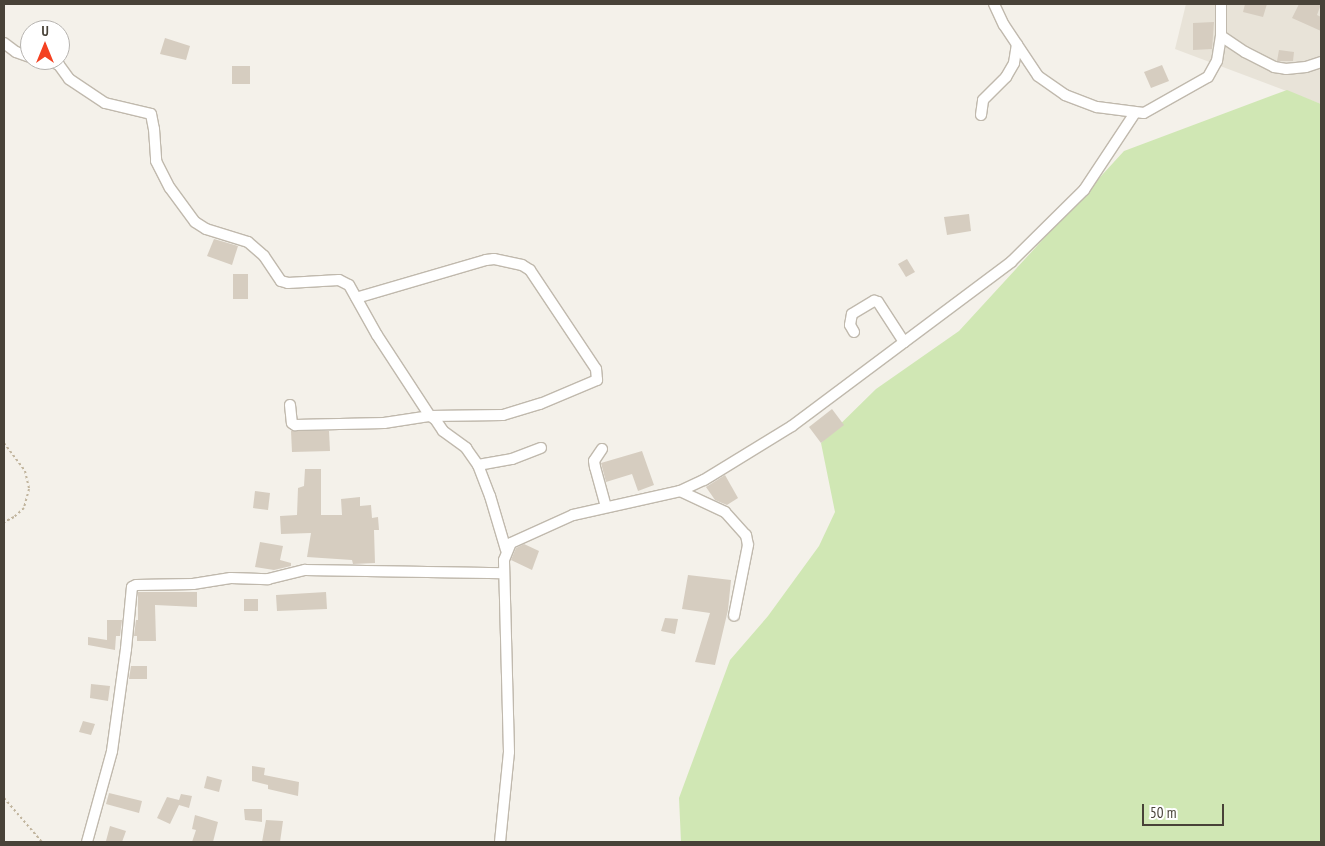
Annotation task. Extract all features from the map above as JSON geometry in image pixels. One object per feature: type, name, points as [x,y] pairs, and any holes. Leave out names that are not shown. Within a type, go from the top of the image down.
[{"type":"street","points":[[994,4],[1038,76],[1065,95],[1097,107],[1135,113],[1144,113],[1208,76],[1217,61],[1221,36],[1221,4]]},
{"type":"street","points":[[1221,36],[1245,52],[1286,70],[1306,67],[1321,62]]},
{"type":"street","points":[[4,43],[20,53]]},
{"type":"street","points":[[981,115],[983,100],[1006,77],[1014,62],[1017,44]]},
{"type":"street","points":[[63,70],[69,79],[105,103],[151,114],[156,161],[170,188],[195,222],[206,229],[248,242],[261,253],[281,281],[288,284],[339,280],[349,286],[430,416],[435,419],[443,431],[466,448],[478,465],[490,496],[506,550],[504,574],[509,752],[500,842]]},
{"type":"street","points":[[506,550],[511,543],[573,515],[680,491],[704,480],[792,426],[1011,262],[1084,190],[1135,113]]},
{"type":"street","points":[[290,405],[292,423],[295,424],[384,424],[430,416],[503,414],[540,404],[595,383],[597,380],[596,369],[530,270],[522,265],[494,259],[486,260],[356,298]]},
{"type":"street","points":[[854,332],[850,325],[852,314],[874,301],[878,302],[904,342]]},
{"type":"street","points":[[478,465],[512,459],[541,448]]},
{"type":"street","points":[[602,449],[594,461],[606,507]]},
{"type":"street","points":[[680,491],[725,512],[746,535],[748,544],[734,616]]},
{"type":"street","points":[[86,842],[112,750],[126,649],[132,587],[136,585],[193,584],[231,578],[268,579],[305,570],[504,574]]},
{"type":"path","points":[[4,443],[25,471],[29,490],[24,508],[14,517],[4,522]]},
{"type":"path","points":[[4,798],[42,842]]},
{"type":"shaded area","points":[[1186,4],[1321,4],[1321,104],[1175,49]]},
{"type":"green space","points":[[1287,90],[1321,104],[1321,842],[681,842],[679,798],[730,660],[768,616],[819,546],[835,512],[821,443],[876,389],[959,331],[1124,151]]},
{"type":"building","points":[[1245,4],[1267,4],[1263,17],[1243,12]]},
{"type":"building","points":[[1299,4],[1321,4],[1317,15],[1321,17],[1321,31],[1292,18]]},
{"type":"building","points":[[1214,22],[1212,49],[1193,50],[1193,23]]},
{"type":"building","points":[[165,38],[190,46],[186,60],[160,54]]},
{"type":"building","points":[[1279,50],[1294,52],[1293,61],[1277,61]]},
{"type":"building","points":[[1162,65],[1169,81],[1151,88],[1144,72]]},
{"type":"building","points":[[232,66],[250,66],[250,84],[232,84]]},
{"type":"building","points":[[969,214],[971,231],[947,235],[944,217]]},
{"type":"building","points":[[214,239],[238,246],[232,265],[207,256]]},
{"type":"building","points":[[907,259],[915,272],[906,277],[898,264]]},
{"type":"building","points":[[233,274],[248,274],[248,299],[233,299]]},
{"type":"building","points":[[832,409],[844,425],[821,443],[809,427]]},
{"type":"building","points":[[291,431],[329,431],[330,451],[292,452]]},
{"type":"building","points":[[642,451],[654,485],[638,491],[632,474],[606,482],[601,463]]},
{"type":"building","points":[[305,469],[321,469],[321,515],[342,515],[341,499],[360,497],[360,506],[371,505],[372,518],[378,517],[379,530],[374,530],[375,563],[353,564],[352,560],[307,557],[311,533],[281,534],[280,516],[297,515],[298,488],[304,486]]},
{"type":"building","points":[[725,475],[738,498],[727,505],[715,500],[706,487]]},
{"type":"building","points":[[255,491],[270,493],[268,510],[253,508]]},
{"type":"building","points":[[260,542],[283,546],[280,560],[291,563],[291,566],[274,570],[255,567]]},
{"type":"building","points":[[524,544],[539,551],[532,570],[511,560],[516,548]]},
{"type":"building","points":[[688,575],[731,580],[728,610],[715,665],[695,662],[710,613],[682,609]]},
{"type":"building","points":[[138,592],[197,592],[197,607],[155,605],[156,641],[137,641],[137,636],[134,636],[136,620],[138,620]]},
{"type":"building","points":[[326,592],[327,609],[277,611],[276,595]]},
{"type":"building","points":[[244,599],[258,599],[258,611],[244,611]]},
{"type":"building","points":[[665,618],[678,619],[675,634],[661,631]]},
{"type":"building","points":[[107,620],[122,620],[120,636],[116,636],[115,650],[88,645],[88,637],[107,640]]},
{"type":"building","points":[[131,666],[147,666],[147,679],[129,679]]},
{"type":"building","points":[[91,684],[110,686],[108,701],[90,698]]},
{"type":"building","points":[[83,721],[95,724],[91,735],[79,732]]},
{"type":"building","points":[[252,766],[265,768],[264,775],[299,782],[298,796],[268,789],[268,785],[252,781]]},
{"type":"building","points":[[207,776],[222,780],[219,792],[204,788]]},
{"type":"building","points":[[109,793],[142,801],[139,813],[106,804]]},
{"type":"building","points":[[181,794],[192,796],[189,808],[179,805],[170,824],[157,818],[167,797],[179,800]]},
{"type":"building","points":[[244,809],[262,809],[262,822],[245,820]]},
{"type":"building","points":[[195,815],[218,822],[213,842],[192,842],[196,830],[192,829]]},
{"type":"building","points":[[266,820],[283,821],[280,842],[262,842]]},
{"type":"building","points":[[110,826],[126,831],[122,842],[106,841]]}]
